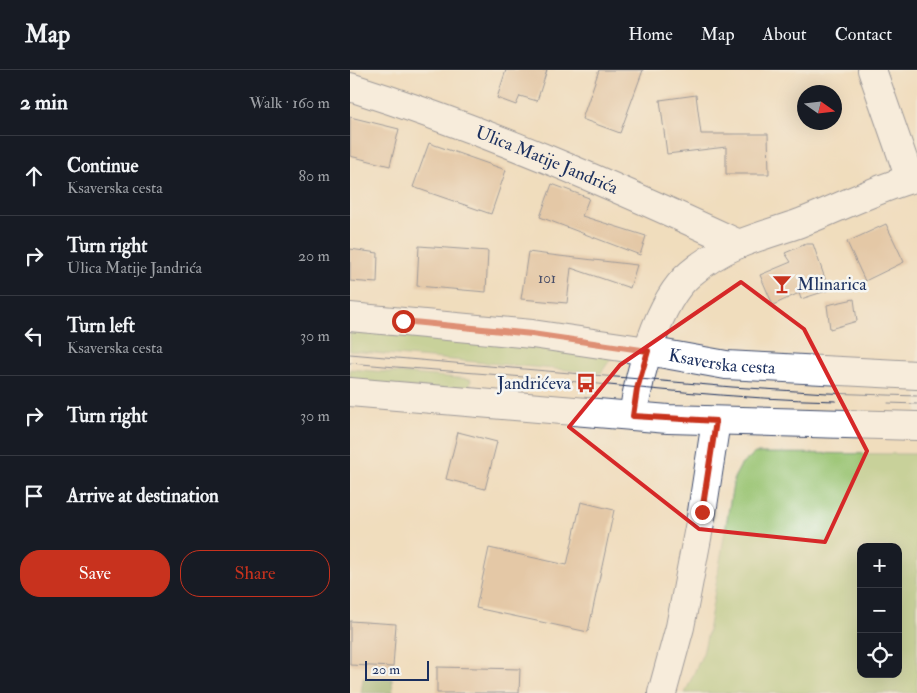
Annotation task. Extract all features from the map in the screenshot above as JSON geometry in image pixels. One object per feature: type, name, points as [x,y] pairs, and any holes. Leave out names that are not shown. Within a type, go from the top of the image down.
[{"type":"street","points":[[633,416],[637,389],[659,321],[670,299],[689,274],[739,244],[800,223],[914,178],[872,70]]},
{"type":"street","name":"Ulica Matije Jandrića","points":[[350,87],[496,139],[663,209],[739,244]]},
{"type":"street","name":"Ksaverska cesta","points":[[350,317],[532,334],[648,351],[726,365],[917,375]]},
{"type":"street","points":[[350,392],[633,416],[716,421],[917,426]]},
{"type":"street","points":[[662,693],[680,628],[702,512],[716,421]]},
{"type":"highlighted area","points":[[741,282],[804,329],[867,451],[825,542],[699,529],[569,427],[620,365]]},
{"type":"green space","points":[[350,330],[522,346],[612,357],[601,373],[350,351]]},
{"type":"green space","points":[[350,369],[471,379],[469,392],[350,382]]},
{"type":"green space","points":[[755,453],[917,454],[917,693],[685,693],[703,653],[708,632],[734,478],[741,465]]},
{"type":"green space","points":[[363,678],[392,679],[393,693],[361,693]]},
{"type":"building","points":[[506,70],[547,70],[537,101],[520,96],[516,105],[497,98]]},
{"type":"building","points":[[599,70],[643,70],[620,133],[582,119]]},
{"type":"building","points":[[696,95],[701,134],[768,134],[769,174],[726,174],[726,147],[667,154],[660,100]]},
{"type":"building","points":[[350,117],[399,129],[390,166],[350,156]]},
{"type":"building","points":[[429,143],[506,170],[491,214],[413,187]]},
{"type":"building","points":[[552,184],[589,198],[582,216],[646,236],[640,255],[540,217]]},
{"type":"building","points":[[886,224],[904,262],[865,281],[847,242]]},
{"type":"building","points":[[806,244],[813,244],[829,290],[801,299],[799,293],[773,305],[760,275],[791,262],[785,253]]},
{"type":"building","points":[[419,246],[488,251],[486,292],[417,286]]},
{"type":"building","points":[[350,249],[378,253],[377,283],[350,281]]},
{"type":"building","points":[[528,252],[637,265],[630,288],[571,268],[567,303],[521,299]]},
{"type":"building","points":[[854,299],[857,321],[830,329],[827,305]]},
{"type":"building","points":[[458,432],[497,442],[485,489],[446,479]]},
{"type":"building","points":[[581,502],[614,510],[588,632],[476,608],[489,548],[567,565]]},
{"type":"building","points":[[350,621],[396,624],[393,667],[350,665]]},
{"type":"building","points":[[437,667],[520,669],[519,693],[437,693]]},
{"type":"tram line","points":[[350,354],[732,387],[917,396]]},
{"type":"tram line","points":[[350,363],[723,395],[836,401]]},
{"type":"tram line","points":[[888,403],[917,404]]},
{"type":"place","name":"Mlinarica","points":[[782,284]]},
{"type":"place","name":"Jandrićeva","points":[[586,383]]},
{"type":"route","points":[[403,321],[532,334],[648,351],[637,389],[633,416],[716,421],[702,512]]}]
